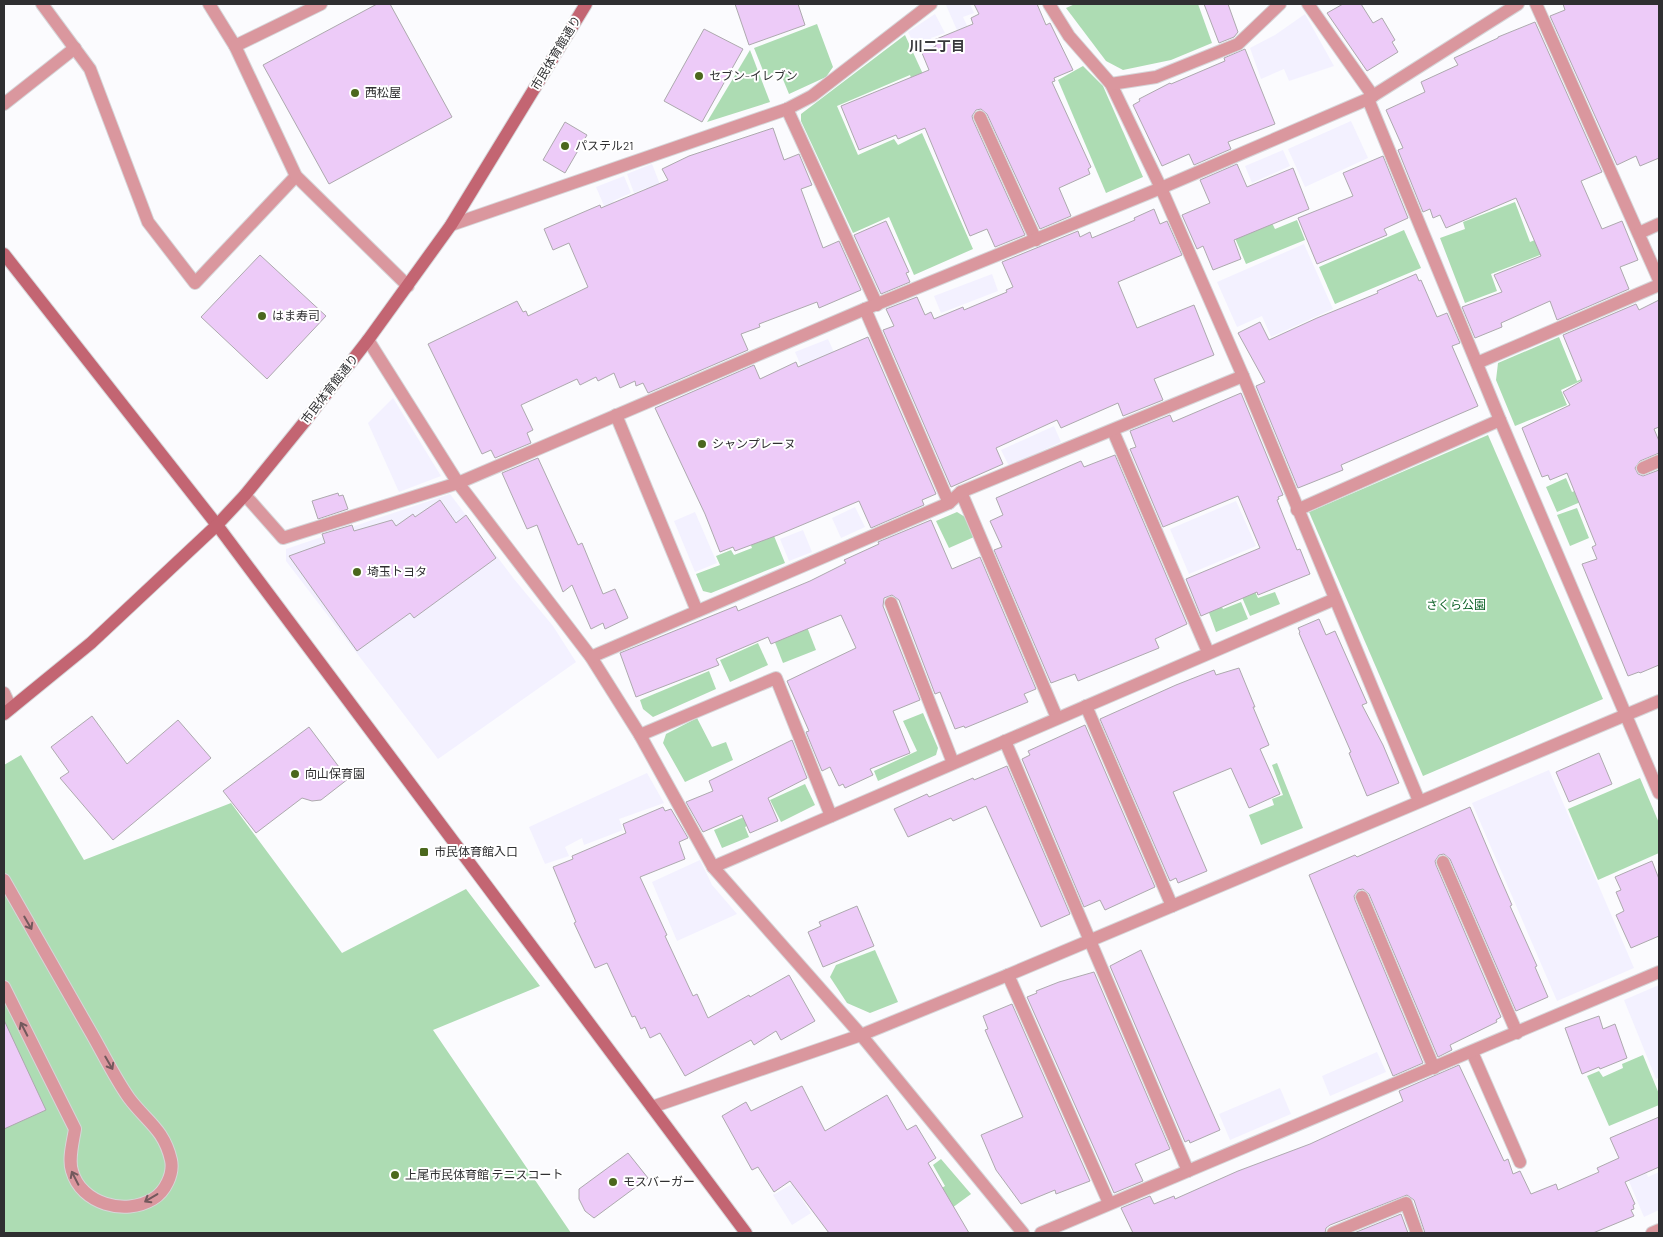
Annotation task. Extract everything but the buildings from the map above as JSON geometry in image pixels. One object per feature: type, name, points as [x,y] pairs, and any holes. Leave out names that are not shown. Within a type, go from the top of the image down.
[{"type":"street","points":[[43,4],[90,69],[148,222],[195,283],[296,176]]},
{"type":"street","points":[[209,4],[235,46],[296,176],[408,286]]},
{"type":"street","points":[[235,46],[321,4]]},
{"type":"street","name":"市民体育館通り","points":[[8,711],[91,643],[217,525],[245,495],[368,340],[451,225],[586,4]]},
{"type":"street","points":[[451,225],[787,109],[812,96],[931,4]]},
{"type":"street","points":[[1049,4],[1069,36],[1110,84],[1161,188],[1243,376],[1419,801]]},
{"type":"street","points":[[1110,84],[1156,77],[1238,44],[1280,4]]},
{"type":"street","points":[[1308,4],[1370,98],[1500,420],[1659,793]]},
{"type":"street","points":[[245,495],[283,538],[458,483],[871,307],[1161,188],[1370,98],[1518,4]]},
{"type":"street","points":[[1536,4],[1659,280]]},
{"type":"street","points":[[4,104],[75,48]]},
{"type":"street","points":[[787,109],[871,307],[949,503]]},
{"type":"street","points":[[980,117],[1036,240]]},
{"type":"street","points":[[1639,233],[1659,224]]},
{"type":"street","points":[[4,254],[217,525],[746,1233]]},
{"type":"street","points":[[1477,363],[1659,285]]},
{"type":"street","points":[[368,340],[458,483],[591,657],[640,735],[713,867],[861,1035],[1023,1233]]},
{"type":"street","points":[[591,657],[949,503],[960,492],[1113,431],[1243,376]]},
{"type":"street","points":[[616,415],[697,611]]},
{"type":"street","points":[[1297,510],[1500,420]]},
{"type":"street","points":[[1113,431],[1208,652]]},
{"type":"street","points":[[1643,468],[1659,462]]},
{"type":"street","points":[[960,492],[1057,718]]},
{"type":"street","points":[[713,867],[1335,598]]},
{"type":"street","points":[[891,603],[953,763]]},
{"type":"street","points":[[640,735],[776,678],[831,816]]},
{"type":"street","points":[[4,693],[8,711]]},
{"type":"street","points":[[652,1107],[861,1035],[1659,701]]},
{"type":"street","points":[[1086,706],[1172,906]]},
{"type":"street","points":[[1005,741],[1188,1171]]},
{"type":"street","points":[[1444,862],[1517,1033]]},
{"type":"street","points":[[4,880],[129,1098],[159,1131],[167,1146],[171,1162],[170,1173],[166,1186],[154,1199],[134,1207],[113,1207],[93,1199],[80,1188],[71,1170],[71,1152],[75,1129],[4,987]]},
{"type":"street","points":[[1362,897],[1434,1068]]},
{"type":"street","points":[[1041,1233],[1108,1203],[1434,1068],[1659,972]]},
{"type":"street","points":[[1008,975],[1108,1203]]},
{"type":"street","points":[[1472,1052],[1520,1162]]},
{"type":"street","points":[[1333,1233],[1406,1203],[1417,1233]]},
{"type":"street","points":[[1652,1233],[1659,1230]]},
{"type":"shaded area","points":[[947,4],[970,4],[974,13],[963,17],[978,49],[967,53]]},
{"type":"shaded area","points":[[935,14],[945,33],[931,38],[934,46],[918,52],[908,32]]},
{"type":"shaded area","points":[[1305,14],[1334,66],[1289,81],[1284,69],[1261,79],[1250,48],[1275,35]]},
{"type":"shaded area","points":[[1351,121],[1368,158],[1305,187],[1288,149]]},
{"type":"shaded area","points":[[1283,150],[1290,166],[1252,183],[1245,166]]},
{"type":"shaded area","points":[[652,164],[677,228],[664,233],[646,188],[634,193],[627,174]]},
{"type":"shaded area","points":[[624,176],[631,193],[613,201],[629,240],[620,243],[596,187]]},
{"type":"shaded area","points":[[1304,244],[1333,309],[1271,337],[1262,316],[1237,327],[1217,282]]},
{"type":"shaded area","points":[[992,274],[998,291],[941,313],[934,296]]},
{"type":"shaded area","points":[[828,339],[837,359],[804,373],[795,352]]},
{"type":"shaded area","points":[[393,398],[441,476],[399,492],[368,423]]},
{"type":"shaded area","points":[[1054,426],[1061,442],[1009,466],[1001,450]]},
{"type":"shaded area","points":[[450,494],[514,579],[553,626],[576,662],[438,759],[286,561],[286,549]]},
{"type":"shaded area","points":[[1236,501],[1256,546],[1189,574],[1170,529]]},
{"type":"shaded area","points":[[855,507],[865,527],[841,538],[832,518]]},
{"type":"shaded area","points":[[695,512],[717,563],[695,572],[674,521]]},
{"type":"shaded area","points":[[803,530],[812,552],[789,561],[780,539]]},
{"type":"shaded area","points":[[1549,770],[1634,968],[1557,1001],[1472,803]]},
{"type":"shaded area","points":[[647,773],[664,803],[619,819],[623,830],[584,845],[582,838],[565,847],[569,856],[545,864],[529,827]]},
{"type":"shaded area","points":[[700,860],[712,885],[737,914],[677,941],[652,882]]},
{"type":"shaded area","points":[[1659,985],[1659,1077],[1656,1079],[1624,1000]]},
{"type":"shaded area","points":[[1377,1052],[1386,1072],[1330,1096],[1322,1076]]},
{"type":"shaded area","points":[[1280,1088],[1291,1114],[1230,1140],[1219,1114]]},
{"type":"shaded area","points":[[1646,1172],[1648,1177],[1659,1172],[1659,1210],[1644,1217],[1628,1179]]},
{"type":"shaded area","points":[[792,1184],[811,1213],[792,1225],[773,1195]]},
{"type":"green space","points":[[1075,4],[1198,4],[1212,43],[1171,60],[1123,70],[1106,61],[1066,8]]},
{"type":"green space","points":[[817,24],[833,67],[826,77],[789,94],[780,72],[766,78],[754,48]]},
{"type":"green space","points":[[905,35],[945,122],[931,127],[910,75],[837,106],[858,155],[894,139],[898,145],[922,133],[973,249],[914,275],[889,217],[853,233],[801,121],[801,114]]},
{"type":"green space","points":[[750,50],[770,102],[707,122]]},
{"type":"green space","points":[[1083,66],[1103,86],[1143,177],[1106,193],[1058,80]]},
{"type":"green space","points":[[1515,202],[1530,242],[1540,238],[1545,253],[1491,274],[1497,291],[1465,303],[1440,238],[1465,229],[1463,222]]},
{"type":"green space","points":[[1297,220],[1305,240],[1246,264],[1235,238],[1272,223],[1275,229]]},
{"type":"green space","points":[[1404,230],[1421,268],[1335,304],[1319,267]]},
{"type":"green space","points":[[1559,337],[1577,381],[1585,379],[1561,390],[1567,405],[1515,426],[1496,380],[1498,363]]},
{"type":"green space","name":"さくら公園","points":[[1488,435],[1603,699],[1423,776],[1309,512]]},
{"type":"green space","points":[[1566,478],[1572,492],[1592,484],[1597,495],[1557,512],[1546,487]]},
{"type":"green space","points":[[1577,508],[1589,538],[1570,546],[1557,515]]},
{"type":"green space","points":[[957,512],[965,517],[974,537],[949,548],[936,521]]},
{"type":"green space","points":[[772,531],[785,563],[711,593],[703,591],[696,574],[720,565],[716,556],[731,550],[734,555],[752,548],[749,540]]},
{"type":"green space","points":[[1251,583],[1258,598],[1275,592],[1280,604],[1250,616],[1238,588]]},
{"type":"green space","points":[[1241,602],[1248,619],[1216,632],[1208,610],[1221,605],[1223,609]]},
{"type":"green space","points":[[807,627],[816,650],[783,663],[774,640]]},
{"type":"green space","points":[[758,643],[768,665],[730,682],[720,660]]},
{"type":"green space","points":[[709,671],[716,689],[653,717],[643,709],[640,700]]},
{"type":"green space","points":[[923,713],[938,748],[936,755],[878,781],[874,771],[917,751],[903,721]]},
{"type":"green space","points":[[697,718],[712,747],[726,742],[733,760],[685,782],[663,743],[666,734]]},
{"type":"green space","points":[[21,755],[84,860],[231,803],[342,953],[466,889],[540,986],[433,1030],[571,1233],[4,1233],[4,765]]},
{"type":"green space","points":[[1277,763],[1303,828],[1261,845],[1249,815],[1274,805],[1272,799],[1283,795],[1272,765]]},
{"type":"green space","points":[[1640,778],[1659,823],[1659,853],[1598,880],[1568,809]]},
{"type":"green space","points":[[805,784],[815,805],[781,822],[770,800]]},
{"type":"green space","points":[[751,814],[755,822],[745,827],[749,837],[722,848],[714,830]]},
{"type":"green space","points":[[875,950],[898,1002],[870,1013],[847,1003],[830,977],[836,965]]},
{"type":"green space","points":[[1643,1055],[1659,1094],[1659,1105],[1609,1126],[1587,1076],[1599,1071],[1603,1077],[1623,1068],[1622,1064]]},
{"type":"green space","points":[[941,1159],[971,1194],[918,1233],[901,1233],[896,1223],[945,1186],[933,1165]]},
{"type":"place","name":"セブン-イレブン","points":[[699,76]]},
{"type":"place","name":"西松屋","points":[[355,93]]},
{"type":"place","name":"パステル21","points":[[565,146]]},
{"type":"place","name":"はま寿司","points":[[262,316]]},
{"type":"place","name":"シャンプレーヌ","points":[[702,444]]},
{"type":"place","name":"埼玉トヨタ","points":[[357,572]]},
{"type":"place","name":"向山保育園","points":[[295,774]]},
{"type":"place","name":"市民体育館入口","points":[[424,852]]},
{"type":"place","name":"上尾市民体育館 テニスコート","points":[[395,1175]]},
{"type":"place","name":"モスバーガー","points":[[613,1182]]},
{"type":"district","name":"川二丁目","points":[[937,46]]}]
